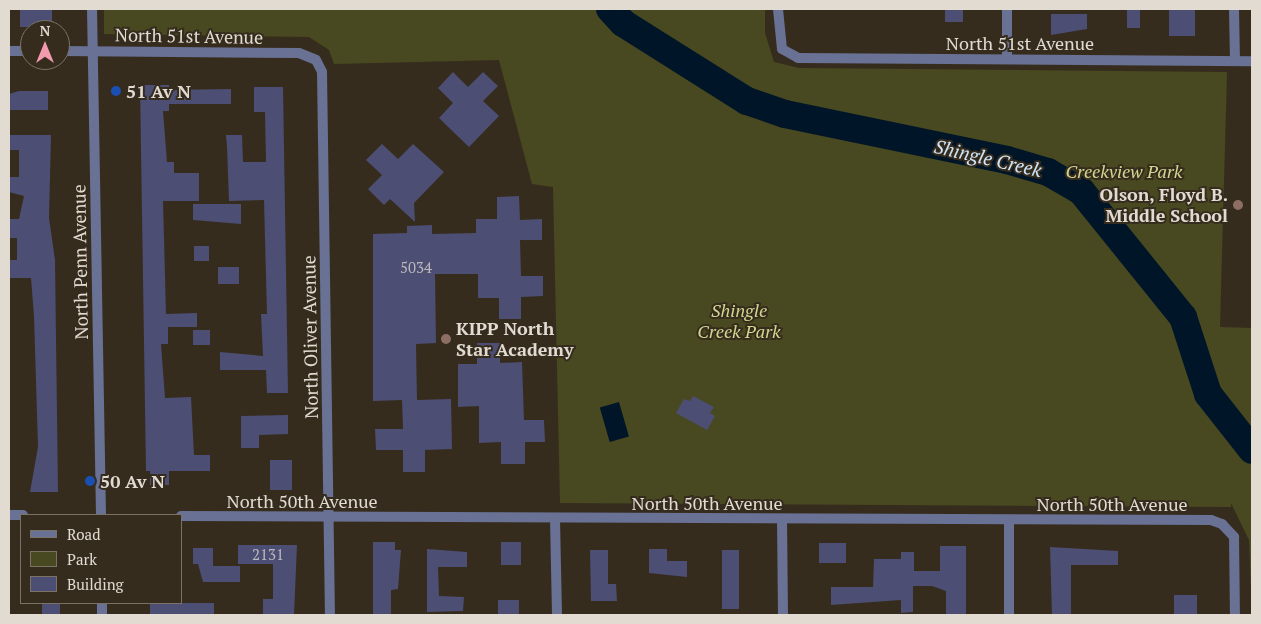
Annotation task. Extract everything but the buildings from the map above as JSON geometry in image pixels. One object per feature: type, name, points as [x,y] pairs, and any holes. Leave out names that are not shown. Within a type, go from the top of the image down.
[{"type":"street","name":"North Penn Avenue","points":[[92,9],[101,514]]},
{"type":"street","name":"North 51st Avenue","points":[[778,9],[779,40],[788,54],[810,58],[1252,61]]},
{"type":"street","points":[[1006,9],[1007,58]]},
{"type":"street","points":[[1234,9],[1235,61]]},
{"type":"street","name":"North 51st Avenue","points":[[70,51],[299,53],[316,60]]},
{"type":"street","name":"North Oliver Avenue","points":[[316,60],[322,72],[325,104],[330,615]]},
{"type":"street","name":"North 50th Avenue","points":[[182,516],[1008,521],[1211,520],[1229,530],[1235,544],[1235,615]]},
{"type":"street","points":[[555,519],[556,615]]},
{"type":"street","points":[[782,519],[783,615]]},
{"type":"street","points":[[1008,521],[1009,615]]},
{"type":"green space","name":"Shingle Creek Park","points":[[104,9],[765,9],[765,33],[774,62],[799,68],[1227,72],[1220,327],[1252,328],[1252,615],[1249,540],[1231,503],[1231,507],[560,503],[553,187],[532,184],[499,60],[334,64],[329,50],[309,37],[104,34]]},
{"type":"water","points":[[619,402],[629,437],[610,442],[600,408]]},
{"type":"waterway","name":"Shingle Creek","points":[[610,9],[623,23],[747,101],[785,114],[1007,160],[1048,172],[1082,192],[1183,317],[1208,394],[1252,450]]},
{"type":"place","name":"51 Av N","points":[[116,91]]},
{"type":"place","name":"Olson, Floyd B. Middle School","points":[[1238,205]]},
{"type":"place","name":"KIPP North Star Academy","points":[[446,339]]},
{"type":"place","name":"50 Av N","points":[[90,481]]},
{"type":"park label","name":"Creekview Park","points":[[1124,171]]}]
